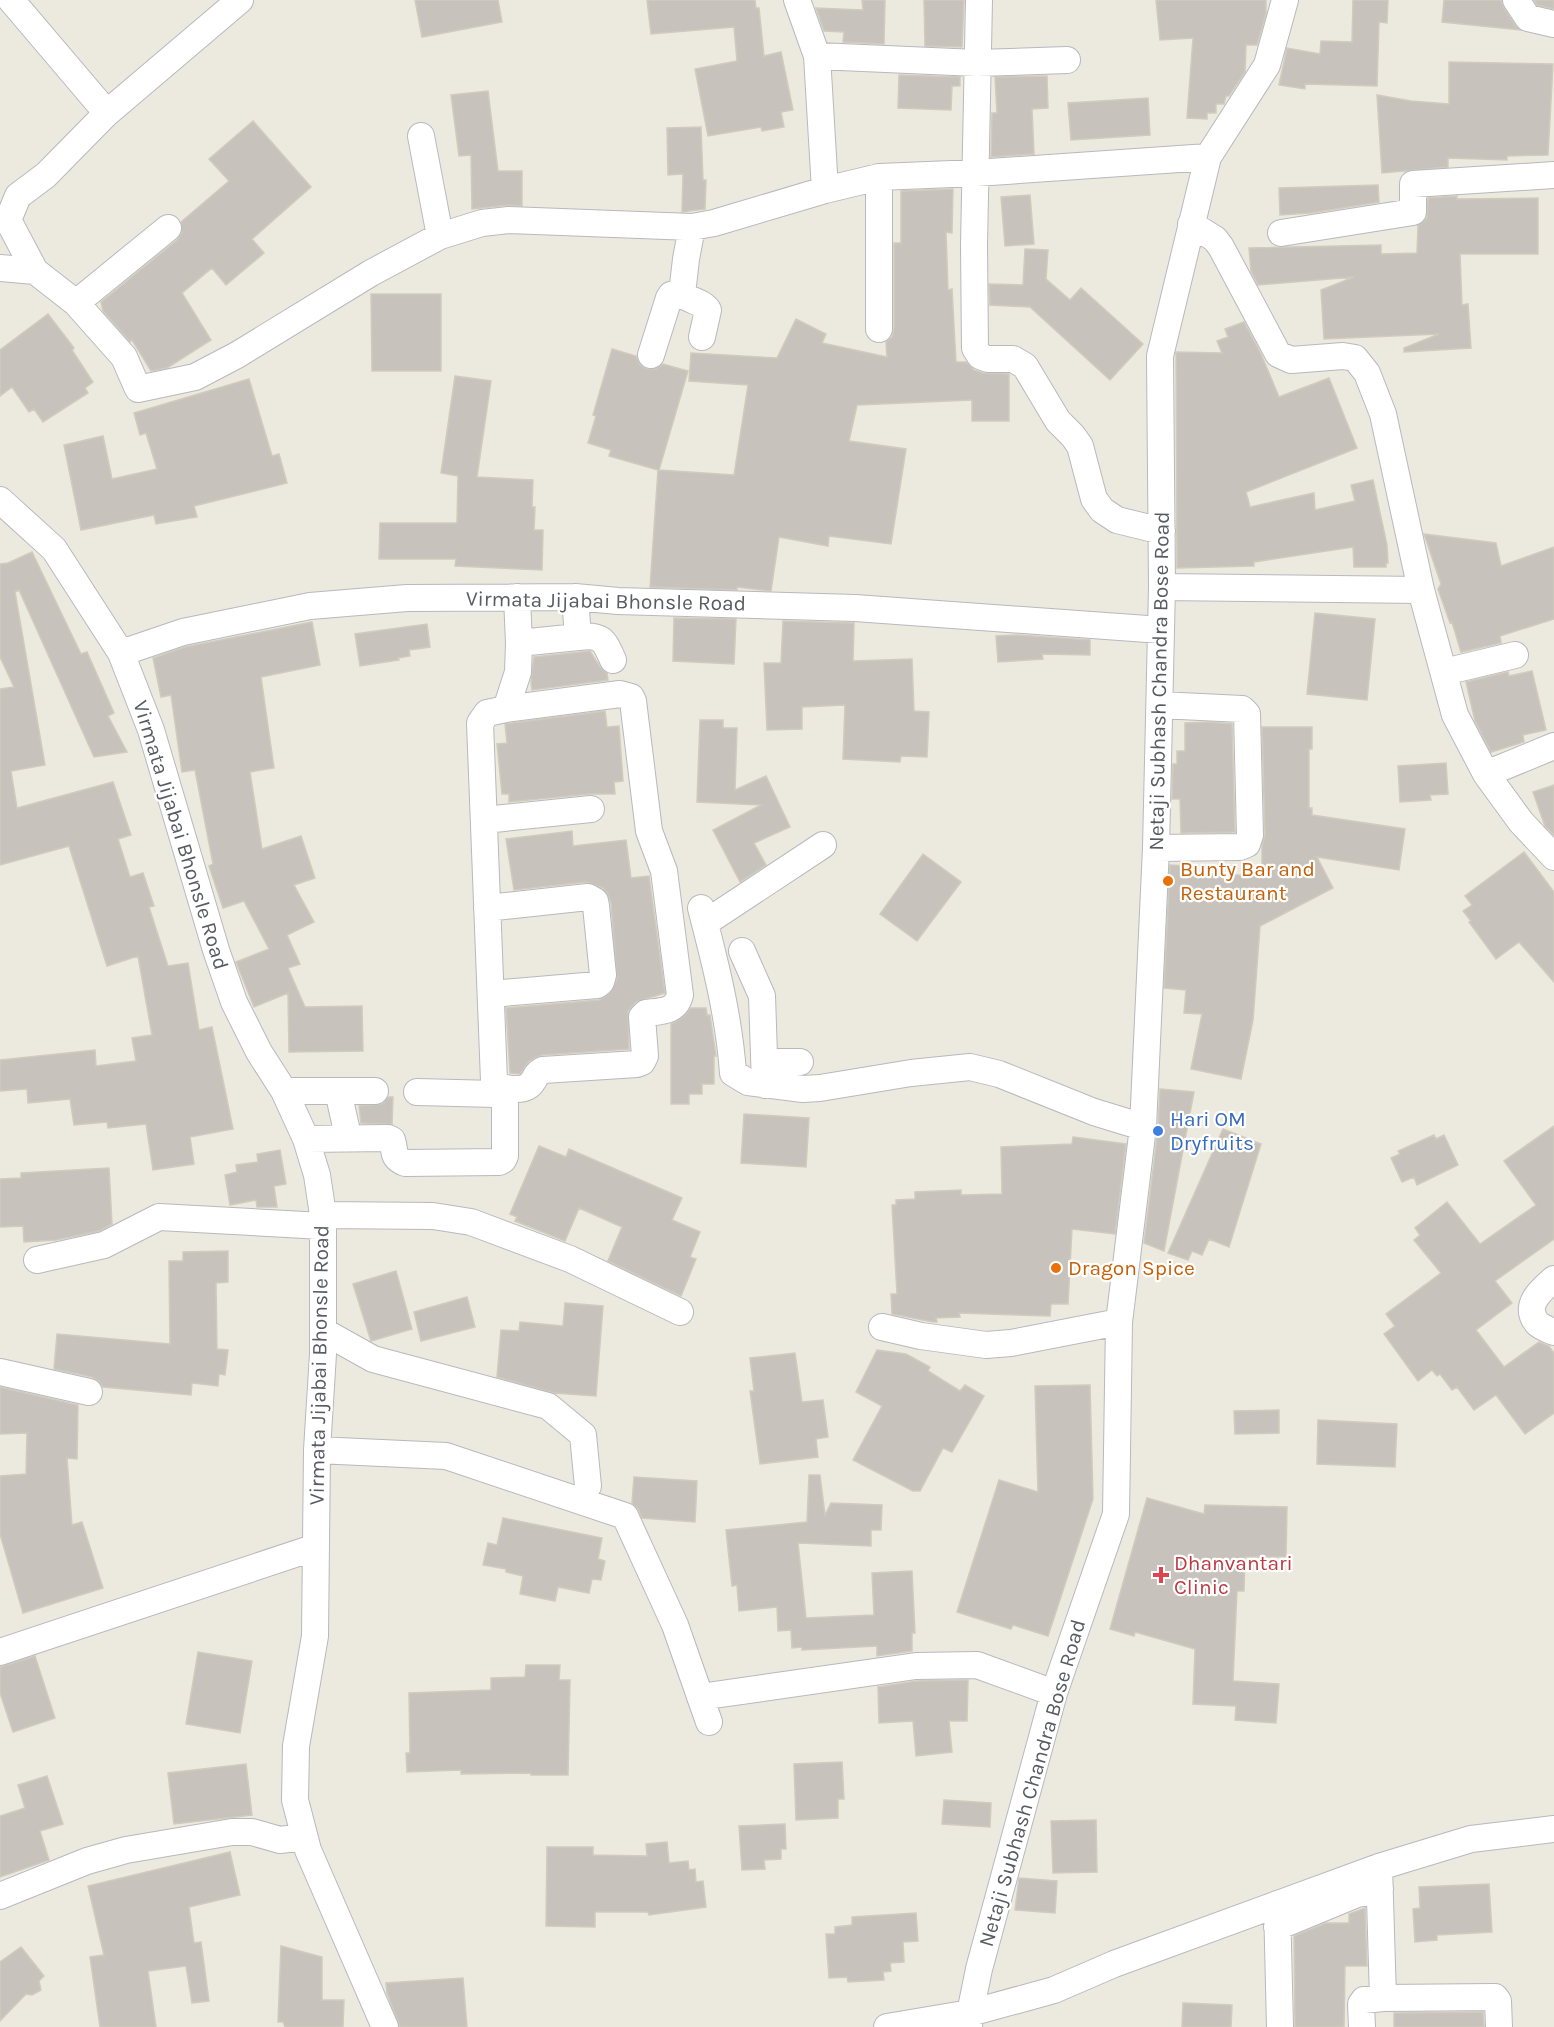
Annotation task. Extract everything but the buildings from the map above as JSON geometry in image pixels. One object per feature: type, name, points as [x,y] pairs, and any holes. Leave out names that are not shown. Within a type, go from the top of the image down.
[{"type":"street","points":[[11,0],[107,113]]},
{"type":"street","points":[[240,0],[107,113],[46,175],[18,196],[8,219],[35,271],[76,303],[124,357],[138,389],[195,377],[237,356],[371,273],[440,236],[482,223],[509,220],[693,227],[879,177],[976,173],[1208,157]]},
{"type":"street","points":[[797,0],[817,56],[825,190]]},
{"type":"street","points":[[979,0],[974,245],[975,348],[980,356],[988,359],[1013,359],[1025,366],[1058,421],[1080,446],[1094,499],[1102,510],[1117,520],[1162,531]]},
{"type":"street","name":"Netaji Subhash Chandra Bose Road","points":[[969,2020],[979,1969],[1054,1693],[1116,1514],[1119,1322],[1143,1127],[1156,848],[1162,587],[1160,356],[1208,157],[1264,70],[1273,47],[1285,0]]},
{"type":"street","points":[[1516,0],[1528,18],[1554,24]]},
{"type":"street","points":[[817,56],[977,63],[1067,60]]},
{"type":"street","points":[[421,136],[440,236]]},
{"type":"street","points":[[1281,233],[1413,212],[1413,184],[1554,175]]},
{"type":"street","points":[[879,177],[879,329]]},
{"type":"street","points":[[1191,224],[1215,239],[1221,247],[1278,354],[1291,360],[1343,356],[1355,358],[1367,373],[1383,414],[1421,590],[1455,715],[1486,774],[1521,822],[1554,857]]},
{"type":"street","points":[[682,294],[693,227]]},
{"type":"street","points":[[76,303],[168,228]]},
{"type":"street","points":[[0,268],[35,271]]},
{"type":"street","points":[[651,355],[671,295],[682,294],[705,306],[708,310],[702,338]]},
{"type":"street","points":[[0,500],[54,549],[121,653]]},
{"type":"street","points":[[1162,587],[1421,590]]},
{"type":"street","points":[[506,709],[518,672],[517,597]]},
{"type":"street","points":[[575,597],[578,637]]},
{"type":"street","name":"Virmata Jijabai Bhonsle Road","points":[[385,2027],[303,1838],[295,1800],[296,1746],[315,1636],[317,1450],[323,1365],[323,1221],[317,1175],[306,1139],[284,1091],[259,1052],[234,1002],[216,950],[151,730],[121,653],[183,632],[310,606],[407,598],[575,597],[618,601],[855,608],[1161,630]]},
{"type":"street","points":[[519,642],[593,635],[604,641],[614,660]]},
{"type":"street","points":[[1444,672],[1515,655]]},
{"type":"street","points":[[620,694],[631,697],[649,831],[664,871],[681,995],[671,1009],[646,1013],[642,1017],[645,1056],[642,1062],[543,1070],[538,1072],[531,1085],[525,1088],[508,1089],[497,1086],[494,1081],[480,723],[487,713],[506,709],[620,694]]},
{"type":"street","points":[[1156,848],[1240,847],[1247,844],[1250,835],[1247,714],[1242,709],[1160,705]]},
{"type":"street","points":[[1486,774],[1554,746]]},
{"type":"street","points":[[484,820],[591,809]]},
{"type":"street","points":[[800,1062],[765,1073],[748,1082],[733,1073],[730,1035],[710,936],[703,915],[824,845]]},
{"type":"street","points":[[488,908],[588,897],[595,901],[603,975],[601,982],[597,985],[491,994]]},
{"type":"street","points":[[742,951],[762,996],[765,1073]]},
{"type":"street","points":[[765,1073],[819,1088],[970,1067],[993,1072],[1094,1112],[1143,1127]]},
{"type":"street","points":[[284,1091],[375,1092]]},
{"type":"street","points":[[338,1091],[346,1127]]},
{"type":"street","points":[[306,1139],[388,1138],[392,1140],[397,1160],[405,1163],[503,1160],[505,1156],[505,1104],[503,1098],[496,1094],[417,1092]]},
{"type":"street","points":[[37,1260],[104,1245],[159,1217],[323,1221],[433,1216],[471,1222],[570,1259],[680,1312]]},
{"type":"street","points":[[1554,1279],[1539,1291],[1533,1302],[1533,1313],[1538,1324],[1554,1332]]},
{"type":"street","points":[[882,1328],[986,1345],[1011,1343],[1119,1322]]},
{"type":"street","points":[[323,1331],[372,1359],[548,1406],[583,1435],[588,1486]]},
{"type":"street","points":[[0,1372],[89,1392]]},
{"type":"street","points":[[317,1450],[446,1456],[625,1516],[675,1625],[709,1722]]},
{"type":"street","points":[[0,1652],[316,1547]]},
{"type":"street","points":[[700,1697],[916,1666],[977,1665],[1054,1693]]},
{"type":"street","points":[[887,2027],[969,2020],[1054,1990],[1114,1964],[1277,1916],[1380,1878],[1471,1839],[1554,1828]]},
{"type":"street","points":[[0,1896],[87,1861],[126,1850],[232,1832],[252,1832],[280,1840],[303,1838]]},
{"type":"street","points":[[1380,1878],[1383,1998]]},
{"type":"street","points":[[1277,1916],[1280,2027]]},
{"type":"street","points":[[1362,2027],[1364,2000],[1491,1996],[1498,2001],[1499,2027]]},
{"type":"place","name":"Bunty Bar and Restaurant","points":[[1168,881]]},
{"type":"place","name":"Hari OM Dryfruits","points":[[1158,1131]]},
{"type":"place","name":"Dragon Spice","points":[[1056,1268]]},
{"type":"place","name":"Dhanvantari Clinic","points":[[1161,1575]]}]
